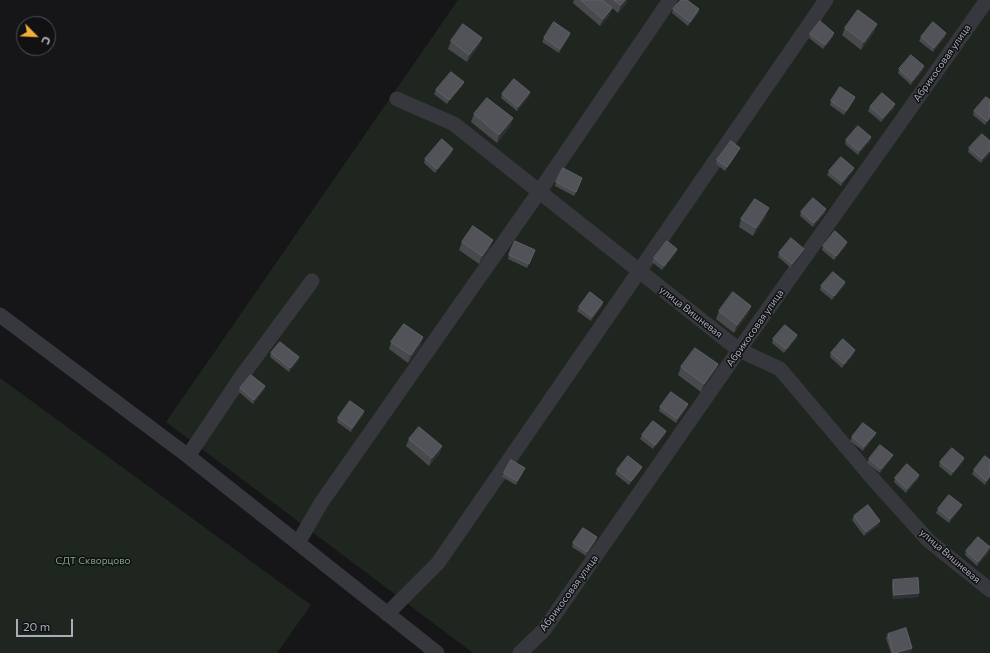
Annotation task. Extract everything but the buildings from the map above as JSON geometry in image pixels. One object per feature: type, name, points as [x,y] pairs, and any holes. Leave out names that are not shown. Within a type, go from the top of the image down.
[{"type":"street","points":[[298,543],[321,503],[539,192],[670,0]]},
{"type":"street","points":[[387,614],[438,562],[826,0]]},
{"type":"street","name":"Абрикосовая улица","points":[[520,653],[544,630],[739,350],[987,0]]},
{"type":"street","name":"улица Вишневая","points":[[397,99],[454,124],[739,350],[780,369],[874,480],[929,541],[990,590]]},
{"type":"street","points":[[188,456],[244,373],[312,281]]},
{"type":"street","points":[[0,315],[188,456],[437,653]]},
{"type":"green space","points":[[458,0],[990,0],[990,653],[473,653],[166,422]]},
{"type":"green space","name":"СДТ Скворцово","points":[[0,378],[311,605],[277,653],[0,653]]}]
